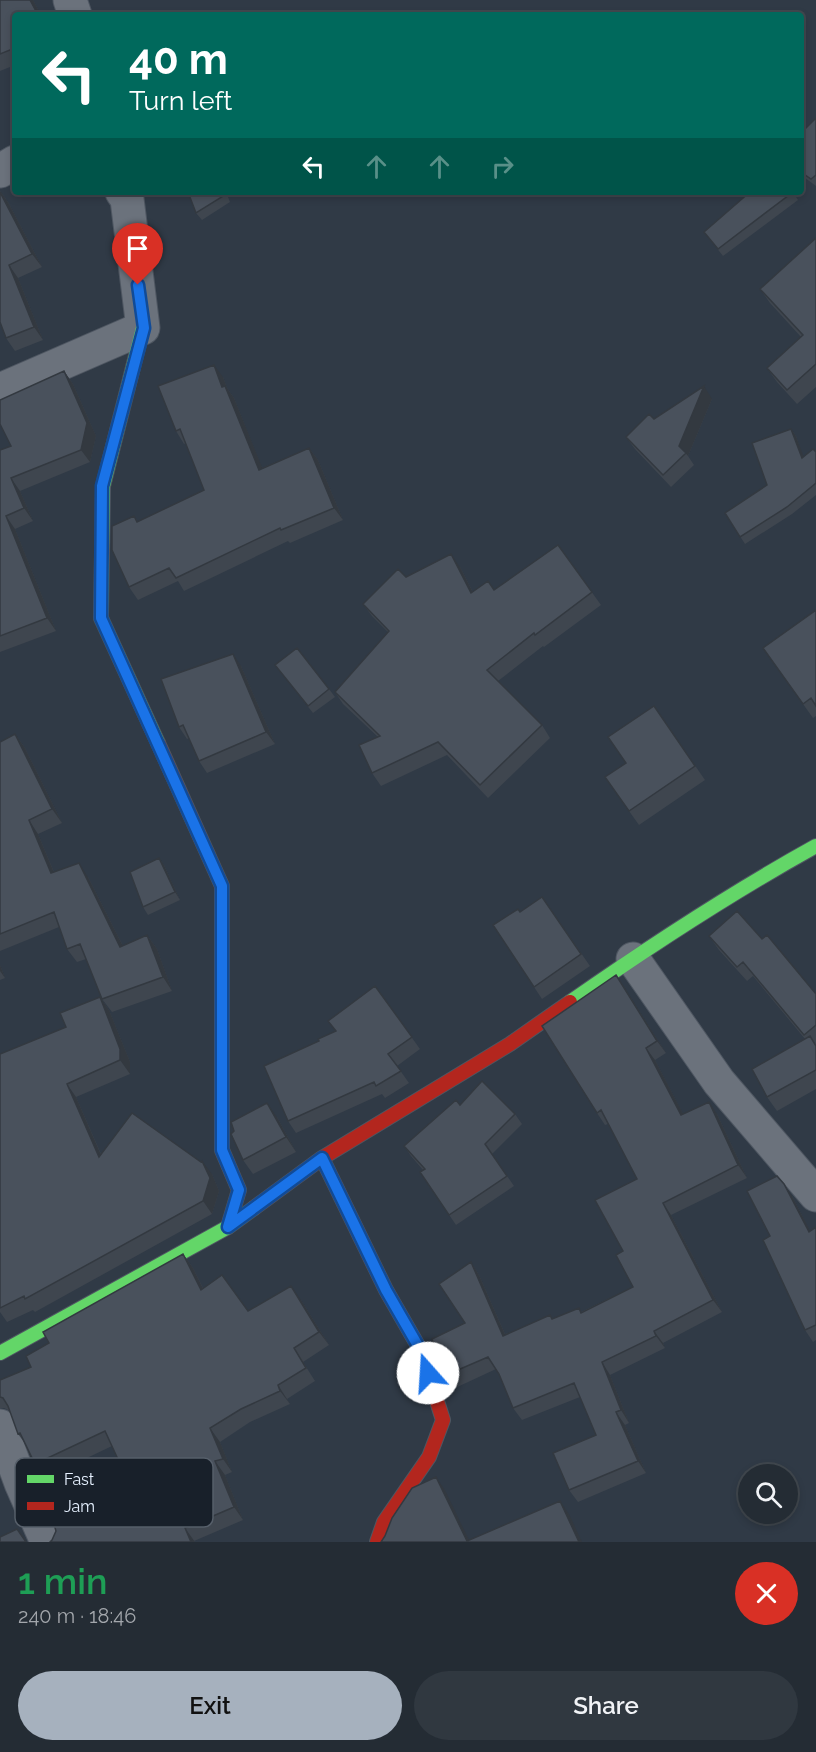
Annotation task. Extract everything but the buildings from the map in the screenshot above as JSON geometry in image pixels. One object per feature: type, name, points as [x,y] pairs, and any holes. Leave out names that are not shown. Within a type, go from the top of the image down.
[{"type":"street","points":[[124,195],[127,199],[144,328],[102,486],[101,618],[222,886],[222,1150],[239,1190],[228,1227]]},
{"type":"street","points":[[0,390],[144,328]]},
{"type":"street","points":[[0,1353],[228,1227],[322,1158],[510,1044],[633,958],[762,876],[813,853]]},
{"type":"street","points":[[633,958],[719,1082],[816,1195]]},
{"type":"street","points":[[322,1158],[386,1290],[421,1351],[443,1420],[429,1457],[384,1522],[377,1542]]},
{"type":"street","points":[[0,1426],[15,1467]]},
{"type":"street","points":[[40,1527],[47,1542]]},
{"type":"traffic: fast","points":[[143,328],[103,486],[101,618],[158,743]]},
{"type":"traffic: fast","points":[[570,1002],[691,921],[816,846]]},
{"type":"traffic: fast","points":[[0,1353],[228,1227],[254,1208]]},
{"type":"traffic: jam","points":[[158,743],[222,886],[222,1150],[239,1190],[228,1227]]},
{"type":"traffic: jam","points":[[254,1208],[322,1158],[510,1044],[570,1002]]},
{"type":"traffic: jam","points":[[322,1158],[386,1290],[421,1351],[443,1420],[429,1457],[384,1522],[377,1542]]},
{"type":"route","points":[[138,285],[144,328],[102,486],[101,618],[222,886],[222,1150],[239,1190],[228,1227],[322,1158],[386,1290],[421,1351],[428,1373]]}]
